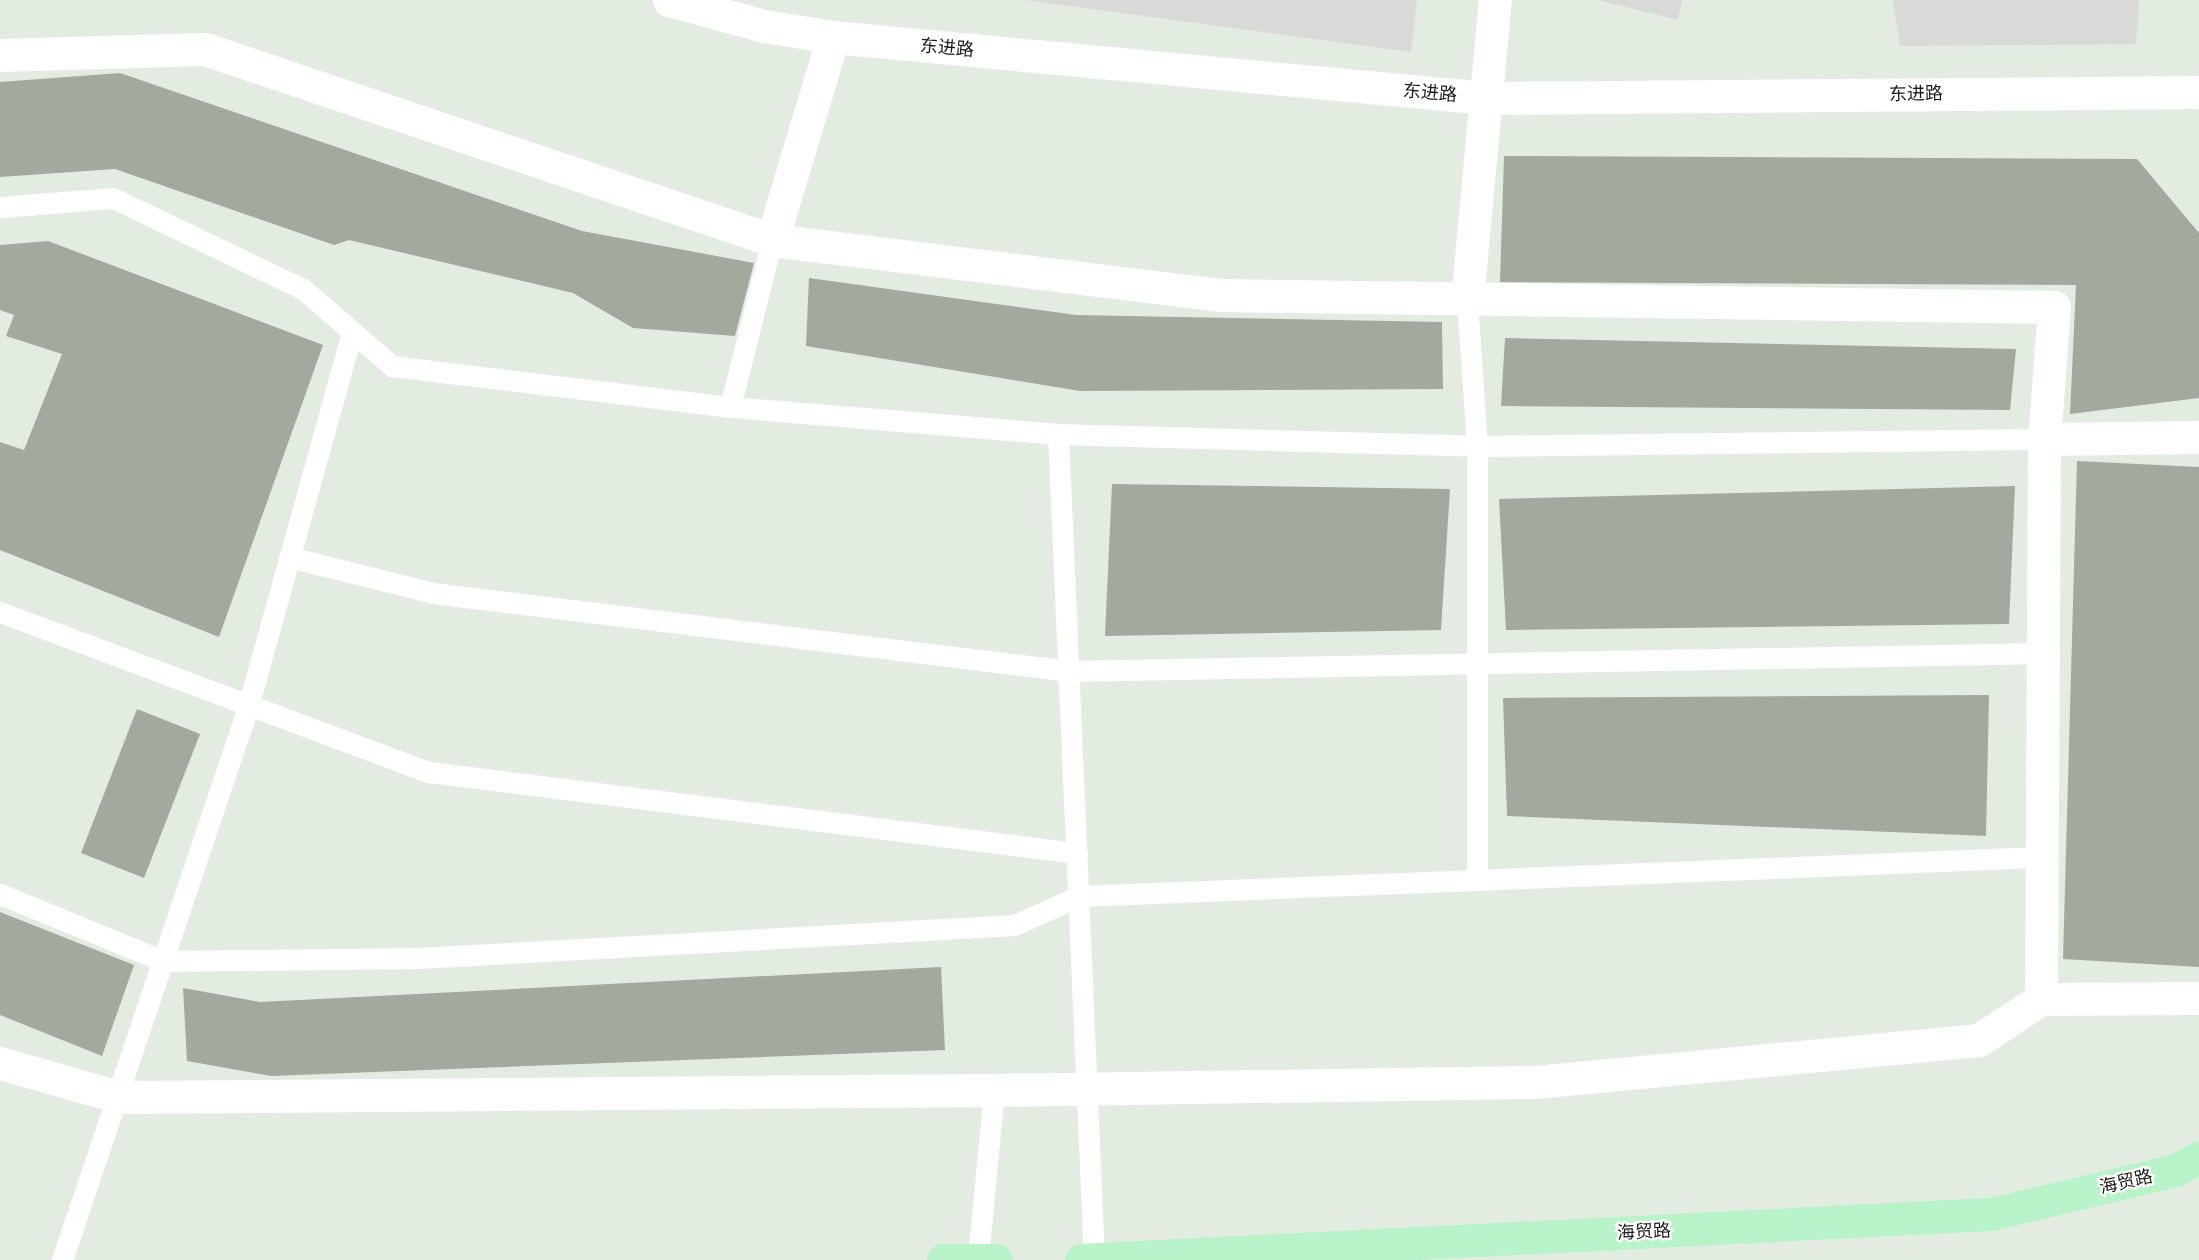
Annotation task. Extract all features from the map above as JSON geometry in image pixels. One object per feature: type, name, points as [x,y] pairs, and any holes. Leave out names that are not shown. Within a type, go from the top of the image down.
[{"type":"street","name":"东进路","points":[[669,0],[767,13],[833,38],[1486,98],[2199,92]]},
{"type":"street","points":[[1467,300],[1495,0]]},
{"type":"street","points":[[772,240],[833,38]]},
{"type":"street","points":[[0,55],[205,49],[772,240],[1220,294],[1467,300],[2054,307],[2044,439],[2041,999]]},
{"type":"street","points":[[2044,439],[2199,437]]},
{"type":"street","points":[[0,1063],[119,1097],[994,1090],[1531,1082],[1979,1040],[2041,999],[2199,998]]},
{"type":"street","name":"海贸路","points":[[1088,1259],[1991,1214],[2176,1170],[2199,1157]]},
{"type":"street","points":[[943,1260],[987,1259]]},
{"type":"lane","points":[[0,207],[112,198],[303,289],[392,366],[730,407],[1058,434],[1477,446],[2044,439]]},
{"type":"lane","points":[[730,407],[772,240]]},
{"type":"lane","points":[[1467,300],[1477,446],[1473,663],[1477,879]]},
{"type":"lane","points":[[62,1260],[119,1097],[248,707],[352,332]]},
{"type":"lane","points":[[1058,434],[1087,1088],[1088,1259]]},
{"type":"lane","points":[[289,557],[433,593],[1069,671],[2043,653]]},
{"type":"lane","points":[[0,612],[248,707],[429,771],[1077,853]]},
{"type":"lane","points":[[0,894],[163,961],[418,958],[1015,925],[1079,896],[2042,857]]},
{"type":"lane","points":[[987,1259],[994,1090]]},
{"type":"shaded area","points":[[1025,0],[1417,0],[1411,52]]},
{"type":"shaded area","points":[[1598,0],[1682,0],[1678,20]]},
{"type":"shaded area","points":[[1893,0],[2139,0],[2136,44],[1900,46]]},
{"type":"building","points":[[120,73],[582,231],[754,263],[735,336],[633,328],[573,293],[349,240],[334,245],[115,169],[0,177],[0,82]]},
{"type":"building","points":[[1504,156],[2137,159],[2199,233],[2199,398],[2070,414],[2076,285],[1500,282]]},
{"type":"building","points":[[48,241],[323,345],[219,637],[0,550],[0,442],[24,450],[62,354],[6,336],[14,315],[0,310],[0,245]]},
{"type":"building","points":[[809,278],[1076,315],[1442,322],[1443,389],[1080,391],[806,346]]},
{"type":"building","points":[[1505,338],[2016,349],[2010,410],[1501,406]]},
{"type":"building","points":[[2077,461],[2199,467],[2199,967],[2063,959]]},
{"type":"building","points":[[1112,484],[1450,489],[1441,630],[1105,636]]},
{"type":"building","points":[[2015,486],[2009,624],[1506,630],[1499,499]]},
{"type":"building","points":[[1989,695],[1986,836],[1507,816],[1503,698]]},
{"type":"building","points":[[137,709],[200,734],[144,878],[81,853]]},
{"type":"building","points":[[0,912],[134,965],[102,1056],[0,1015]]},
{"type":"building","points":[[941,967],[945,1050],[271,1076],[187,1061],[183,988],[260,1002]]}]
